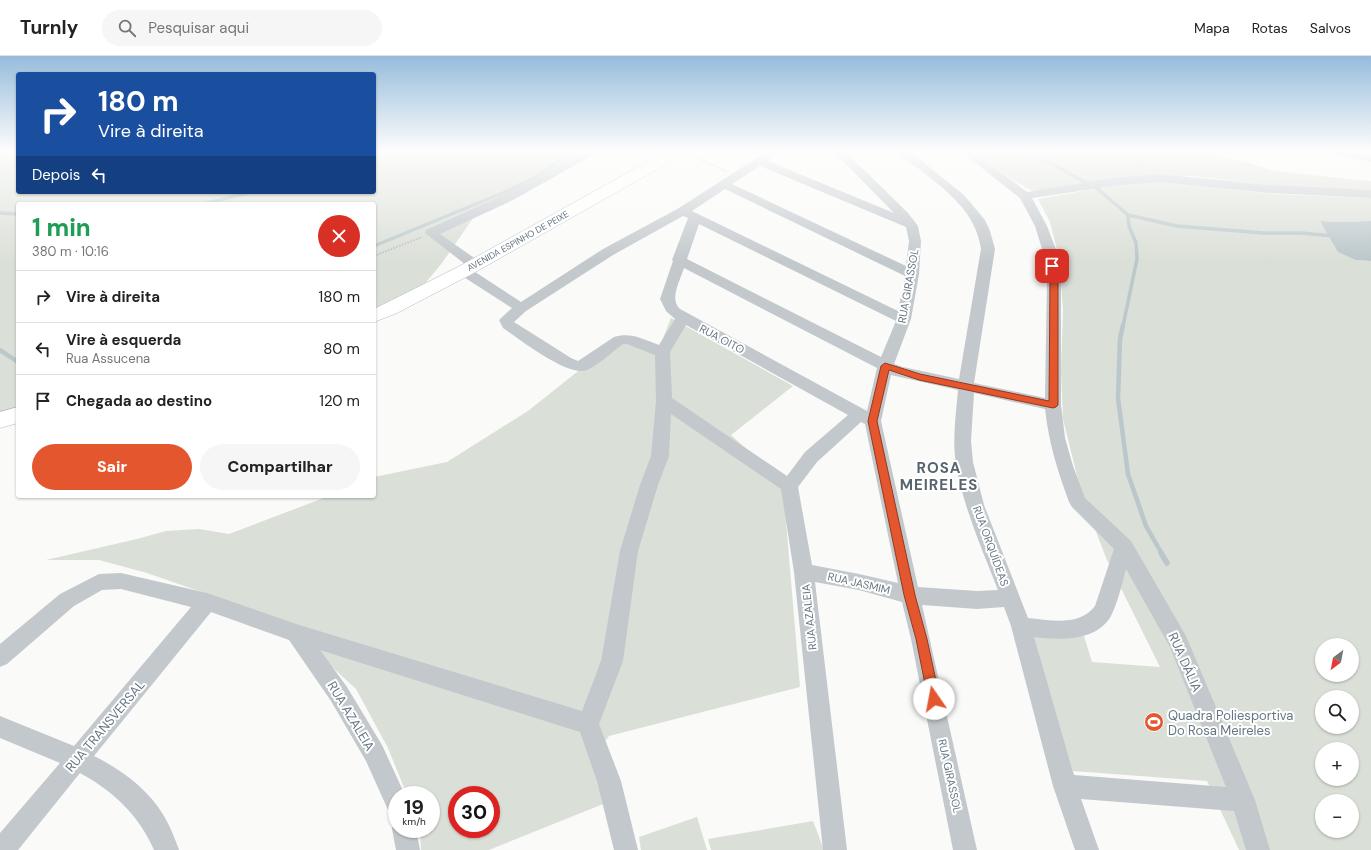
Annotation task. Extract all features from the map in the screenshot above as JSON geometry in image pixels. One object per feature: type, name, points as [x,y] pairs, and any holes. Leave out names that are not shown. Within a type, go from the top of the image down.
[{"type":"street","points":[[521,308],[469,268],[431,233],[528,187]]},
{"type":"street","name":"AVENIDA ESPINHO DE PEIXE","points":[[376,315],[469,268],[616,187]]},
{"type":"street","points":[[662,352],[628,339],[622,339],[587,363],[577,366],[566,362],[508,325],[506,320],[521,308],[608,252],[689,214],[722,187]]},
{"type":"street","points":[[729,187],[912,274]]},
{"type":"street","points":[[820,187],[912,226]]},
{"type":"street","points":[[876,187],[895,206],[912,226]]},
{"type":"street","name":"RUA ORQUÍDEAS","points":[[946,187],[970,208],[984,230],[988,249],[966,386],[963,441],[964,462],[975,505],[1021,626],[1065,786],[1087,850]]},
{"type":"street","points":[[1013,187],[1025,196],[1082,187]]},
{"type":"street","points":[[1248,187],[1276,190],[1371,194]]},
{"type":"street","name":"RUA DÁLIA","points":[[1025,196],[1041,226],[1050,252],[1054,281],[1053,405],[1057,438],[1064,466],[1078,502],[1124,547],[1179,643],[1243,800],[1258,850]]},
{"type":"street","points":[[689,214],[904,319]]},
{"type":"street","name":"RUA OITO","points":[[689,214],[679,260],[667,299],[668,305],[673,311],[683,318],[866,418]]},
{"type":"street","name":"RUA GIRASSOL","points":[[912,226],[915,241],[912,274],[904,319],[866,418],[921,639],[965,850]]},
{"type":"street","points":[[679,260],[885,366],[919,377],[1053,405]]},
{"type":"street","points":[[626,850],[609,781],[588,724],[612,661],[629,551],[649,485],[660,456],[664,401],[662,352],[683,318]]},
{"type":"street","points":[[664,401],[789,486],[811,457],[866,418]]},
{"type":"street","points":[[0,420],[16,416]]},
{"type":"street","name":"RUA AZALEIA","points":[[789,486],[804,572],[835,850]]},
{"type":"street","points":[[1021,626],[1068,629],[1086,626],[1097,620],[1102,611],[1124,547]]},
{"type":"street","name":"RUA JASMIM","points":[[804,572],[859,582],[910,595],[978,600],[1010,598]]},
{"type":"street","points":[[0,657],[67,600],[100,582],[121,581],[207,602],[296,633],[588,724]]},
{"type":"street","name":"RUA TRANSVERSAL","points":[[2,850],[207,602]]},
{"type":"street","name":"RUA AZALEIA","points":[[296,633],[339,694],[374,753],[389,786]]},
{"type":"street","points":[[0,727],[78,759],[122,785],[148,812],[167,850]]},
{"type":"street","points":[[1065,786],[1243,800]]},
{"type":"street","points":[[406,838],[408,850]]},
{"type":"path","points":[[376,255],[431,233]]},
{"type":"shaded area","points":[[0,187],[16,187],[16,194],[376,194],[376,187],[528,187],[476,214],[442,263],[423,286],[376,308],[376,202],[16,202],[16,409],[0,413]]},
{"type":"shaded area","points":[[1026,187],[1063,187],[1035,192]]},
{"type":"shaded area","points":[[1106,187],[1209,187],[1272,194],[1371,198],[1371,221],[1337,223],[1320,222],[1356,260],[1371,261],[1371,850],[1239,850],[1207,781],[1073,771],[1033,639],[1033,634],[1039,633],[1084,636],[1092,662],[1160,667],[1107,560],[1082,496],[1063,419],[1061,370],[1063,310],[1059,258],[1050,222],[1038,199]]},
{"type":"shaded area","points":[[1300,187],[1371,187],[1371,190]]},
{"type":"shaded area","points":[[1320,221],[1371,221],[1371,261],[1356,260],[1338,252]]},
{"type":"shaded area","points":[[671,318],[793,386],[731,435],[772,472],[783,486],[800,687],[609,736],[603,744],[623,796],[489,850],[421,850],[420,838],[440,838],[440,786],[403,786],[388,748],[356,689],[310,647],[236,604],[147,573],[99,560],[46,560],[166,531],[199,529],[229,534],[324,498],[376,498],[376,477],[447,462],[528,411],[621,337],[659,348]]},
{"type":"shaded area","points":[[697,817],[707,850],[641,850],[639,837]]},
{"type":"shaded area","points":[[813,821],[824,850],[711,850],[708,839]]},
{"type":"waterway","points":[[376,245],[515,187]]},
{"type":"waterway","points":[[1094,187],[1128,215]]},
{"type":"waterway","points":[[211,202],[244,194]]},
{"type":"waterway","points":[[0,213],[16,214]]},
{"type":"waterway","points":[[1123,326],[1137,259],[1136,243],[1129,226],[1128,215]]},
{"type":"waterway","points":[[1128,215],[1177,226],[1264,233],[1301,233],[1334,236]]},
{"type":"waterway","points":[[1123,325],[1120,339],[1118,398],[1128,474],[1146,526],[1162,554]]},
{"type":"waterway","points":[[0,350],[16,361]]},
{"type":"waterway","points":[[1161,553],[1167,563]]},
{"type":"place","name":"Quadra Poliesportiva Do Rosa Meireles","points":[[1154,722]]},
{"type":"district","name":"ROSA MEIRELES","points":[[939,476]]},
{"type":"route","points":[[934,699],[888,497],[873,421],[885,366],[899,372],[919,377],[1053,405],[1052,346],[1054,281],[1052,266]]}]
